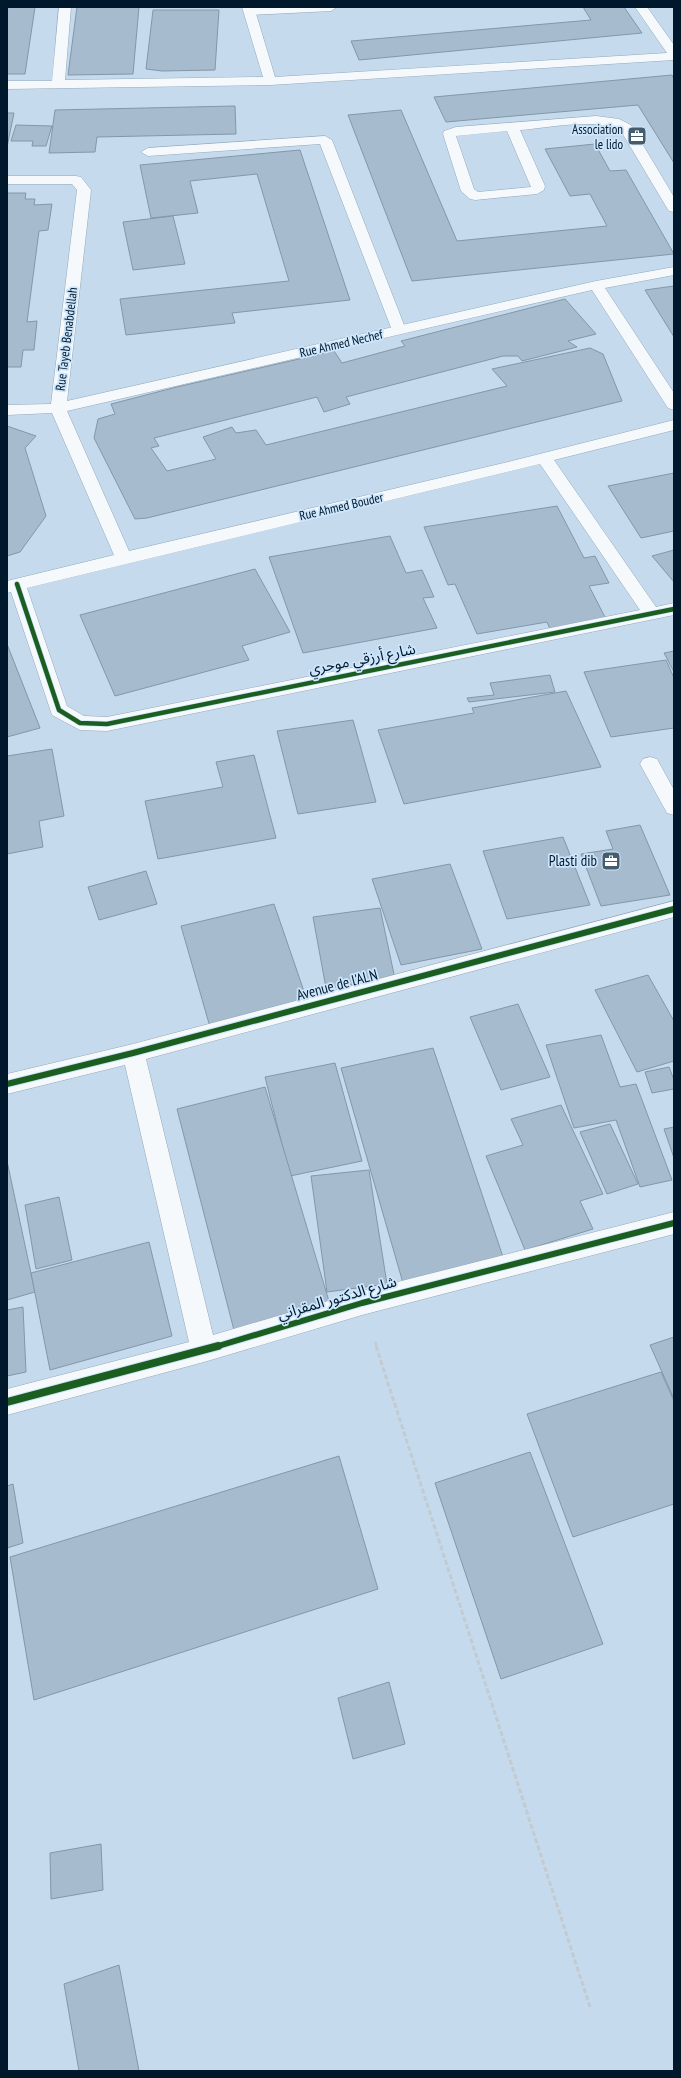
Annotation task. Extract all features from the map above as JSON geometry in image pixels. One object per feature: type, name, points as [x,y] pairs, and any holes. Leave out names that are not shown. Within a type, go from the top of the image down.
[{"type":"street","points":[[58,84],[65,7]]},
{"type":"street","points":[[270,81],[250,9],[331,7]]},
{"type":"street","points":[[641,7],[674,55]]},
{"type":"street","points":[[7,85],[270,81],[674,55]]},
{"type":"street","points":[[512,127],[538,186],[537,190],[475,196],[468,191],[449,134],[456,131],[596,120],[614,122],[626,128],[674,208]]},
{"type":"street","points":[[148,152],[325,140],[399,330]]},
{"type":"street","name":"Rue Tayeb Benabdellah","points":[[7,180],[76,180],[84,190],[58,408],[123,557]]},
{"type":"street","name":"Rue Ahmed Nechef","points":[[7,410],[58,408],[596,285],[674,271]]},
{"type":"street","points":[[596,285],[674,405]]},
{"type":"street","name":"Rue Ahmed Bouder","points":[[12,585],[123,557],[545,459],[674,425]]},
{"type":"street","points":[[545,459],[652,614]]},
{"type":"street","name":"شارع أرزقي موحري","points":[[12,585],[58,710],[80,723],[107,724],[674,609]]},
{"type":"street","points":[[650,764],[674,808]]},
{"type":"street","name":"Avenue de l'ALN","points":[[7,1084],[133,1053],[674,909]]},
{"type":"street","points":[[133,1053],[204,1350]]},
{"type":"street","name":"شارع الدكتور المقراني","points":[[7,1402],[204,1350],[362,1303],[674,1222]]},
{"type":"path","points":[[362,1303],[590,2007]]},
{"type":"building","points":[[7,7],[35,7],[25,74],[7,74]]},
{"type":"building","points":[[77,7],[139,7],[133,74],[68,75]]},
{"type":"building","points":[[583,7],[624,7],[642,33],[359,60],[351,41],[591,20]]},
{"type":"building","points":[[153,10],[219,10],[215,70],[162,71],[146,69]]},
{"type":"building","points":[[672,75],[674,79],[674,163],[638,105],[446,122],[434,97]]},
{"type":"building","points":[[235,106],[236,134],[97,137],[95,152],[49,153],[55,110]]},
{"type":"building","points":[[401,110],[457,241],[607,226],[590,194],[570,196],[545,149],[595,144],[610,171],[626,170],[674,254],[412,281],[348,115]]},
{"type":"building","points":[[7,113],[14,113],[7,147]]},
{"type":"building","points":[[16,125],[52,126],[46,146],[32,146],[33,141],[11,141]]},
{"type":"building","points":[[300,150],[350,300],[232,313],[235,323],[126,335],[120,299],[289,281],[257,174],[190,181],[198,213],[151,218],[140,165]]},
{"type":"building","points":[[7,193],[26,193],[25,199],[35,199],[34,205],[52,204],[48,230],[39,231],[27,322],[37,321],[34,350],[23,350],[21,367],[7,367]]},
{"type":"building","points":[[173,216],[185,264],[133,270],[123,222]]},
{"type":"building","points":[[674,286],[674,337],[645,290]]},
{"type":"building","points":[[565,299],[596,334],[568,341],[577,347],[522,361],[518,356],[503,356],[346,397],[350,404],[324,412],[317,397],[154,438],[159,446],[151,448],[167,471],[216,459],[203,437],[232,427],[236,433],[256,430],[266,445],[507,386],[492,369],[590,348],[603,354],[622,401],[147,518],[135,519],[94,438],[98,419],[115,414],[111,404],[177,387],[334,351],[342,363],[405,346],[401,341]]},
{"type":"building","points":[[7,426],[36,436],[25,448],[46,516],[20,552],[7,556]]},
{"type":"building","points":[[674,473],[674,531],[641,538],[608,486]]},
{"type":"building","points":[[557,506],[584,558],[595,556],[609,583],[589,586],[606,619],[550,629],[547,622],[477,634],[455,584],[448,585],[424,527]]},
{"type":"building","points":[[390,536],[406,573],[422,570],[434,597],[423,598],[437,628],[303,653],[269,557]]},
{"type":"building","points":[[674,550],[674,582],[652,556]]},
{"type":"building","points":[[255,569],[290,632],[242,646],[249,660],[115,696],[80,615]]},
{"type":"building","points":[[7,644],[40,728],[7,737]]},
{"type":"building","points":[[674,651],[674,672],[664,653]]},
{"type":"building","points":[[666,660],[674,678],[674,728],[611,737],[584,672]]},
{"type":"building","points":[[550,675],[555,692],[469,702],[467,698],[494,695],[490,683]]},
{"type":"building","points":[[566,691],[601,767],[404,804],[378,730],[474,713],[472,708]]},
{"type":"building","points":[[353,720],[376,802],[298,814],[277,731]]},
{"type":"building","points":[[52,749],[64,816],[39,821],[43,847],[7,854],[7,756]]},
{"type":"building","points":[[254,755],[276,838],[158,859],[145,801],[223,787],[216,762]]},
{"type":"building","points":[[640,825],[670,895],[601,906],[581,854],[613,849],[606,831]]},
{"type":"building","points":[[563,837],[590,905],[507,919],[483,851]]},
{"type":"building","points":[[450,864],[482,949],[401,965],[372,879]]},
{"type":"building","points":[[146,871],[157,904],[99,920],[88,887]]},
{"type":"building","points":[[274,904],[308,1003],[210,1027],[181,926]]},
{"type":"building","points":[[380,908],[395,979],[326,988],[313,917]]},
{"type":"building","points":[[648,975],[674,1021],[674,1061],[637,1072],[595,990]]},
{"type":"building","points":[[518,1004],[550,1077],[501,1090],[470,1017]]},
{"type":"building","points":[[601,1035],[620,1087],[636,1084],[672,1180],[640,1187],[616,1120],[574,1128],[546,1045]]},
{"type":"building","points":[[433,1048],[504,1260],[403,1283],[341,1068]]},
{"type":"building","points":[[335,1063],[362,1161],[290,1176],[265,1077]]},
{"type":"building","points":[[669,1067],[674,1080],[674,1089],[652,1093],[645,1072]]},
{"type":"building","points":[[265,1087],[331,1308],[235,1334],[177,1109]]},
{"type":"building","points":[[561,1105],[603,1194],[580,1201],[593,1229],[525,1250],[486,1156],[523,1145],[511,1119]]},
{"type":"building","points":[[610,1124],[638,1184],[607,1194],[580,1132]]},
{"type":"building","points":[[674,1127],[674,1158],[664,1129]]},
{"type":"building","points":[[7,1161],[35,1292],[7,1300]]},
{"type":"building","points":[[369,1170],[387,1284],[327,1292],[311,1176]]},
{"type":"building","points":[[59,1197],[72,1260],[36,1269],[25,1205]]},
{"type":"building","points":[[149,1242],[172,1336],[50,1370],[31,1273]]},
{"type":"building","points":[[23,1307],[26,1372],[7,1376],[7,1310]]},
{"type":"building","points":[[674,1337],[674,1399],[650,1345]]},
{"type":"building","points":[[661,1372],[674,1401],[674,1504],[573,1537],[527,1414]]},
{"type":"building","points":[[530,1452],[603,1644],[501,1679],[435,1483]]},
{"type":"building","points":[[339,1456],[378,1589],[34,1700],[10,1557]]},
{"type":"building","points":[[13,1484],[23,1543],[7,1548],[7,1486]]},
{"type":"building","points":[[389,1682],[405,1744],[353,1759],[338,1698]]},
{"type":"building","points":[[101,1844],[103,1890],[51,1899],[50,1853]]},
{"type":"building","points":[[119,1965],[139,2071],[79,2071],[64,1984]]},
{"type":"cycle path","points":[[17,584],[59,710],[80,723],[107,724],[674,609]]},
{"type":"cycle path","points":[[7,1084],[133,1053],[674,909]]},
{"type":"cycle path","points":[[7,1402],[204,1350],[362,1303],[674,1223]]},
{"type":"place","name":"Association le lido","points":[[637,136]]},
{"type":"place","name":"Plasti dib","points":[[611,861]]}]
